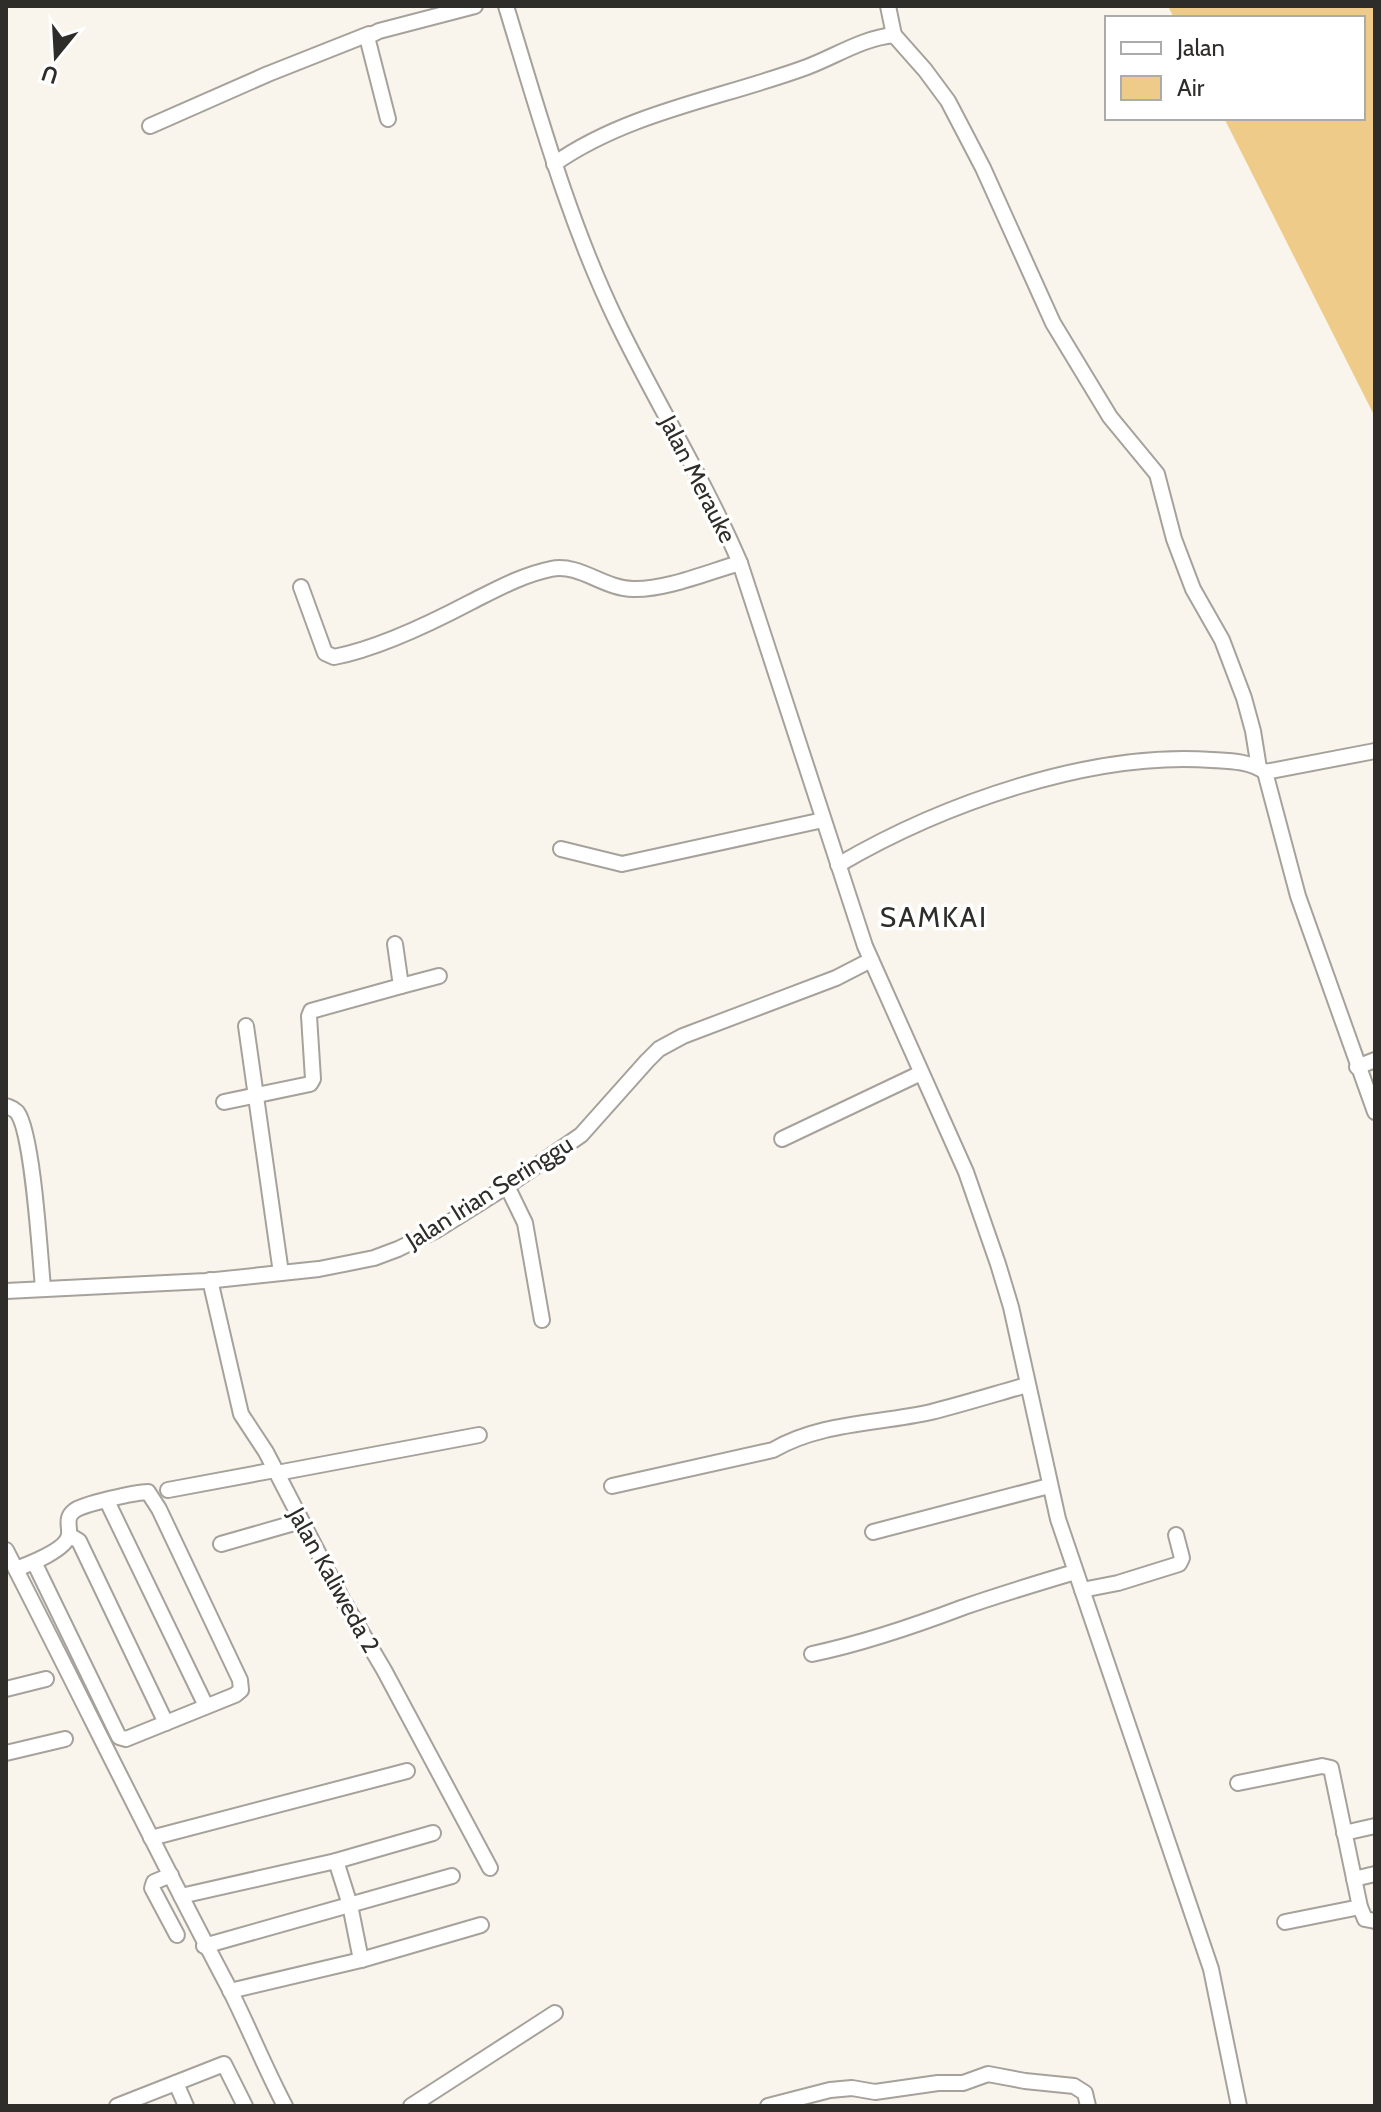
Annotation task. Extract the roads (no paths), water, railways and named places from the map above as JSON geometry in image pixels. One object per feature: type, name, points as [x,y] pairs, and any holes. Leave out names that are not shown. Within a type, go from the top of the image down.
[{"type":"street","points":[[150,126],[369,34],[475,6]]},
{"type":"street","name":"Jalan Merauke","points":[[506,6],[554,164],[580,236],[618,325],[723,524],[740,563],[871,960],[980,1210],[1011,1307],[1049,1486],[1075,1572],[1211,1969],[1239,2106]]},
{"type":"street","points":[[888,6],[894,35],[948,101],[989,182],[1053,323],[1110,417],[1157,474],[1174,539],[1193,589],[1222,640],[1244,698],[1298,896],[1375,1112]]},
{"type":"street","points":[[369,34],[368,44],[388,119]]},
{"type":"street","points":[[554,164],[579,147],[663,113],[810,66],[876,38],[894,35]]},
{"type":"street","points":[[301,587],[325,653],[334,657],[424,625],[503,585],[550,569],[561,567],[610,585],[650,589],[740,563]]},
{"type":"street","points":[[838,865],[879,841],[975,802],[1107,764],[1191,758],[1228,761],[1262,770],[1375,751]]},
{"type":"street","points":[[561,849],[622,864],[823,820]]},
{"type":"street","points":[[395,944],[401,986]]},
{"type":"street","name":"Jalan Irian Seringgu","points":[[6,1291],[281,1273],[347,1264],[398,1249],[437,1230],[581,1135],[659,1049],[683,1036],[836,978],[871,960]]},
{"type":"street","points":[[224,1102],[310,1084],[313,1079],[309,1016],[315,1008],[439,976]]},
{"type":"street","points":[[246,1026],[281,1273]]},
{"type":"street","points":[[1357,1067],[1375,1060]]},
{"type":"street","points":[[782,1139],[921,1073]]},
{"type":"street","points":[[6,1106],[19,1115],[26,1142],[43,1288]]},
{"type":"street","points":[[507,1186],[525,1223],[542,1320]]},
{"type":"street","name":"Jalan Kaliweda 2","points":[[210,1280],[241,1414],[276,1472],[490,1868]]},
{"type":"street","points":[[612,1486],[773,1450],[794,1438],[842,1426],[930,1412],[1027,1385]]},
{"type":"street","points":[[168,1490],[479,1435]]},
{"type":"street","points":[[873,1532],[1049,1486]]},
{"type":"street","points":[[16,1569],[65,1543],[69,1535],[69,1518],[76,1510],[148,1492],[159,1509],[242,1686],[239,1692],[126,1739],[119,1737],[34,1562]]},
{"type":"street","points":[[107,1501],[206,1706]]},
{"type":"street","points":[[221,1544],[301,1521]]},
{"type":"street","points":[[69,1535],[79,1541],[166,1723]]},
{"type":"street","points":[[1082,1590],[1118,1583],[1179,1564],[1182,1558],[1176,1535]]},
{"type":"street","points":[[6,1550],[151,1838],[164,1878],[181,1896],[285,2106]]},
{"type":"street","points":[[812,1654],[915,1627],[966,1606],[1075,1572]]},
{"type":"street","points":[[55,1647],[72,1639]]},
{"type":"street","points":[[6,1689],[46,1679]]},
{"type":"street","points":[[6,1753],[65,1739]]},
{"type":"street","points":[[1238,1783],[1328,1766],[1333,1771],[1360,1907],[1365,1919],[1375,1921]]},
{"type":"street","points":[[151,1838],[407,1771]]},
{"type":"street","points":[[1344,1833],[1375,1826]]},
{"type":"street","points":[[181,1896],[336,1861],[433,1833]]},
{"type":"street","points":[[336,1861],[350,1905],[361,1960]]},
{"type":"street","points":[[1354,1879],[1375,1874]]},
{"type":"street","points":[[204,1946],[452,1876]]},
{"type":"street","points":[[164,1878],[152,1888],[177,1935]]},
{"type":"street","points":[[1285,1922],[1360,1907]]},
{"type":"street","points":[[230,1991],[361,1960],[481,1925]]},
{"type":"street","points":[[411,2106],[555,2013]]},
{"type":"street","points":[[117,2106],[224,2064],[245,2106]]},
{"type":"street","points":[[768,2106],[830,2090],[852,2088],[875,2092],[938,2083],[963,2083],[988,2074],[1074,2086],[1085,2093],[1088,2106]]},
{"type":"street","points":[[176,2083],[186,2106]]},
{"type":"water","points":[[1168,6],[1375,6],[1375,417],[1225,120],[1365,120],[1365,16],[1173,16]]},
{"type":"district","name":"SAMKAI","points":[[934,917]]}]
